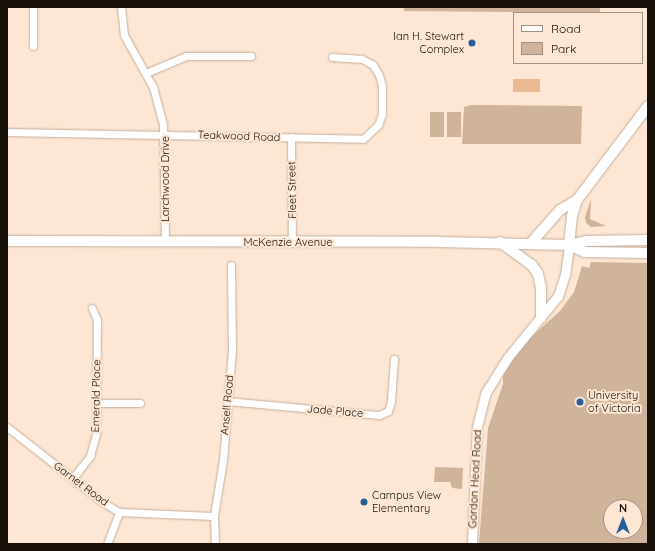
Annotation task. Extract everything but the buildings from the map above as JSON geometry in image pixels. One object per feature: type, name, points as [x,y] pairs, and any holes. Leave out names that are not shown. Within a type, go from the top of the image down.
[{"type":"main road","name":"Gordon Head Road","points":[[569,245],[572,216],[577,200],[648,106]]},
{"type":"main road","points":[[530,244],[560,210],[577,200]]},
{"type":"main road","name":"McKenzie Avenue","points":[[7,241],[292,243],[500,242],[569,245],[587,241],[648,240]]},
{"type":"main road","points":[[500,242],[532,265],[538,274],[541,288],[541,318]]},
{"type":"main road","name":"McKenzie Avenue","points":[[569,245],[585,252],[648,253]]},
{"type":"street","points":[[33,7],[33,46]]},
{"type":"street","name":"Larchwood Drive","points":[[121,7],[124,35],[146,73],[158,101],[165,133],[165,241]]},
{"type":"street","points":[[146,73],[186,56],[251,56]]},
{"type":"street","name":"Teakwood Road","points":[[7,132],[165,133],[353,140],[363,139],[378,125],[382,114],[382,86],[379,75],[373,65],[362,59],[332,57]]},
{"type":"street","name":"Fleet Street","points":[[291,138],[292,243]]},
{"type":"street","name":"Gordon Head Road","points":[[472,544],[477,427],[485,394],[508,356],[558,296],[563,284],[569,245]]},
{"type":"street","name":"Ansell Road","points":[[215,544],[214,516],[223,460],[232,350],[231,265]]},
{"type":"street","name":"Emerald Place","points":[[73,478],[90,456],[95,441],[97,403],[97,320],[92,308]]},
{"type":"street","name":"Jade Place","points":[[227,401],[379,415],[388,411],[391,401],[394,359]]},
{"type":"street","points":[[97,403],[140,403]]},
{"type":"street","name":"Garnet Road","points":[[7,427],[120,512],[214,516]]},
{"type":"street","points":[[107,544],[120,512]]},
{"type":"green space","points":[[404,7],[600,7],[600,12],[404,11]]},
{"type":"green space","points":[[471,105],[582,106],[581,144],[462,144],[464,107]]},
{"type":"green space","points":[[430,112],[444,112],[444,137],[430,137]]},
{"type":"green space","points":[[447,112],[461,112],[461,137],[447,137]]},
{"type":"green space","points":[[591,199],[590,219],[606,226],[591,227],[586,223],[585,217]]},
{"type":"green space","name":"University of Victoria","points":[[591,262],[648,263],[648,544],[479,544],[488,428],[503,384],[503,374],[529,339],[560,311],[574,292],[582,266],[589,268]]},
{"type":"green space","points":[[435,467],[463,468],[462,489],[452,488],[450,482],[434,482]]},
{"type":"shaded area","points":[[513,79],[540,79],[540,92],[513,92]]},
{"type":"place","name":"Ian H. Stewart Complex","points":[[472,43]]},
{"type":"place","name":"University of Victoria","points":[[580,402]]},
{"type":"place","name":"Campus View Elementary","points":[[364,502]]}]
